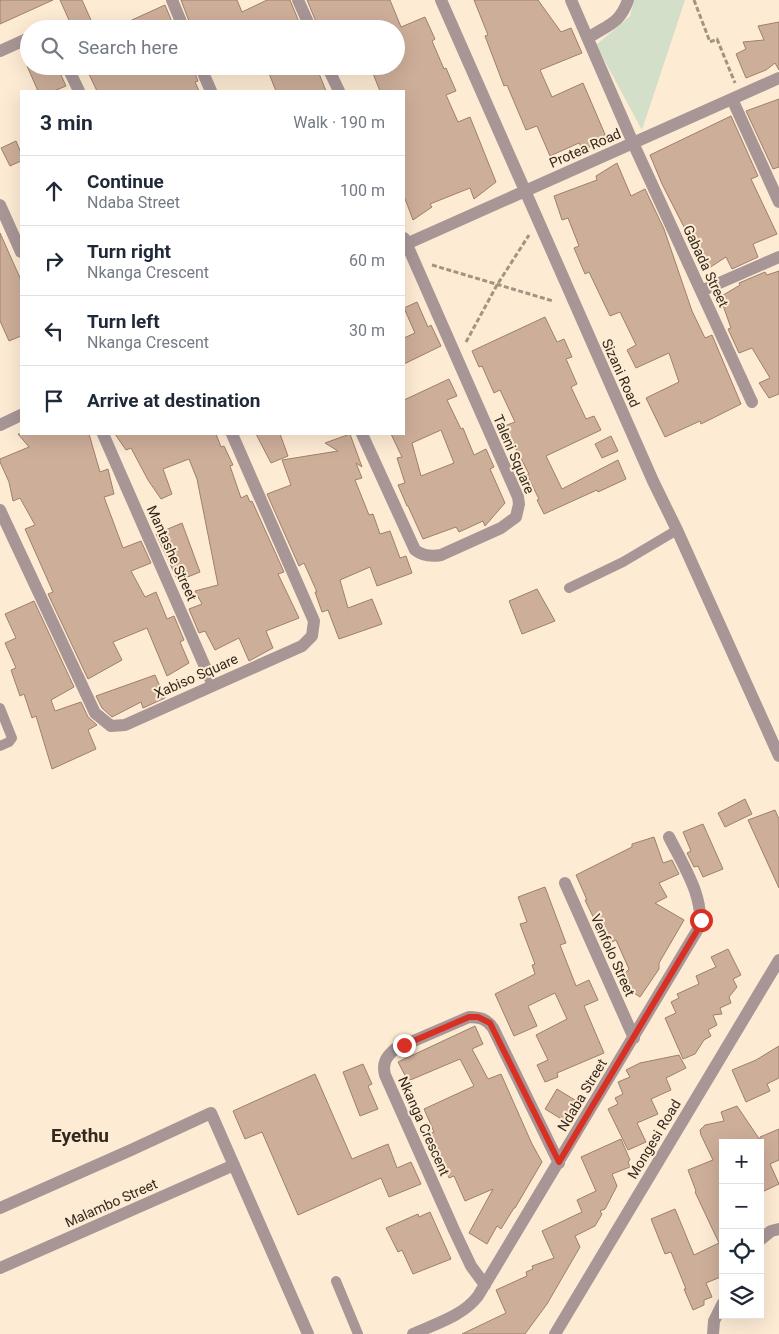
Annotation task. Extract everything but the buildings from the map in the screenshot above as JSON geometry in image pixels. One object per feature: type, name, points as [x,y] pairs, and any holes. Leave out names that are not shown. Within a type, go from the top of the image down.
[{"type":"street","points":[[172,0],[180,20]]},
{"type":"street","points":[[298,0],[307,20]]},
{"type":"street","name":"Sizani Road","points":[[441,0],[652,481],[677,530],[779,756]]},
{"type":"street","name":"Gabada Street","points":[[571,0],[633,143],[752,402]]},
{"type":"street","points":[[588,38],[615,22],[623,14],[628,0]]},
{"type":"street","points":[[0,51],[20,42]]},
{"type":"street","points":[[71,75],[79,90]]},
{"type":"street","points":[[204,75],[211,90]]},
{"type":"street","points":[[331,75],[338,90]]},
{"type":"street","name":"Protea Road","points":[[405,242],[779,78]]},
{"type":"street","points":[[736,97],[779,202]]},
{"type":"street","points":[[0,205],[20,250]]},
{"type":"street","name":"Taleni Square","points":[[362,435],[416,550],[420,554],[434,557],[441,555],[501,528],[516,517],[520,504],[518,498],[405,242]]},
{"type":"street","points":[[701,291],[779,257]]},
{"type":"street","points":[[0,425],[20,415]]},
{"type":"street","name":"Mantashe Street","points":[[103,435],[213,685]]},
{"type":"street","name":"Xabiso Square","points":[[0,510],[95,713],[111,726],[124,725],[302,646],[312,636],[314,621],[232,435]]},
{"type":"street","name":"Ndaba Street","points":[[413,1334],[462,1312],[471,1305],[485,1285],[698,929],[701,920],[699,900],[669,837]]},
{"type":"street","name":"Venfolo Street","points":[[565,883],[634,1038]]},
{"type":"street","name":"Mongesi Road","points":[[554,1334],[779,960]]},
{"type":"street","name":"Nkanga Crescent","points":[[485,1285],[471,1266],[385,1074],[383,1068],[386,1059],[394,1049],[469,1017],[484,1019],[493,1028],[559,1162]]},
{"type":"street","points":[[0,1208],[132,1150],[210,1113],[308,1334]]},
{"type":"street","name":"Malambo Street","points":[[0,1268],[234,1165]]},
{"type":"street","points":[[764,1237],[771,1231],[779,1230]]},
{"type":"street","points":[[713,1334],[714,1321],[719,1311]]},
{"type":"lane","points":[[569,588],[623,562],[677,530]]},
{"type":"lane","points":[[0,708],[12,738],[9,742],[0,746]]},
{"type":"lane","points":[[336,1281],[358,1334]]},
{"type":"path","points":[[694,0],[710,42],[717,39],[736,97]]},
{"type":"path","points":[[453,349],[466,343],[497,285],[531,233]]},
{"type":"path","points":[[417,266],[430,264],[553,301]]},
{"type":"green space","points":[[634,0],[685,0],[642,130],[596,45],[630,16]]},
{"type":"district","name":"Eyethu","points":[[80,1135]]},
{"type":"route","points":[[404,1045],[469,1017],[478,1017],[490,1023],[559,1162],[698,929],[701,920]]}]
